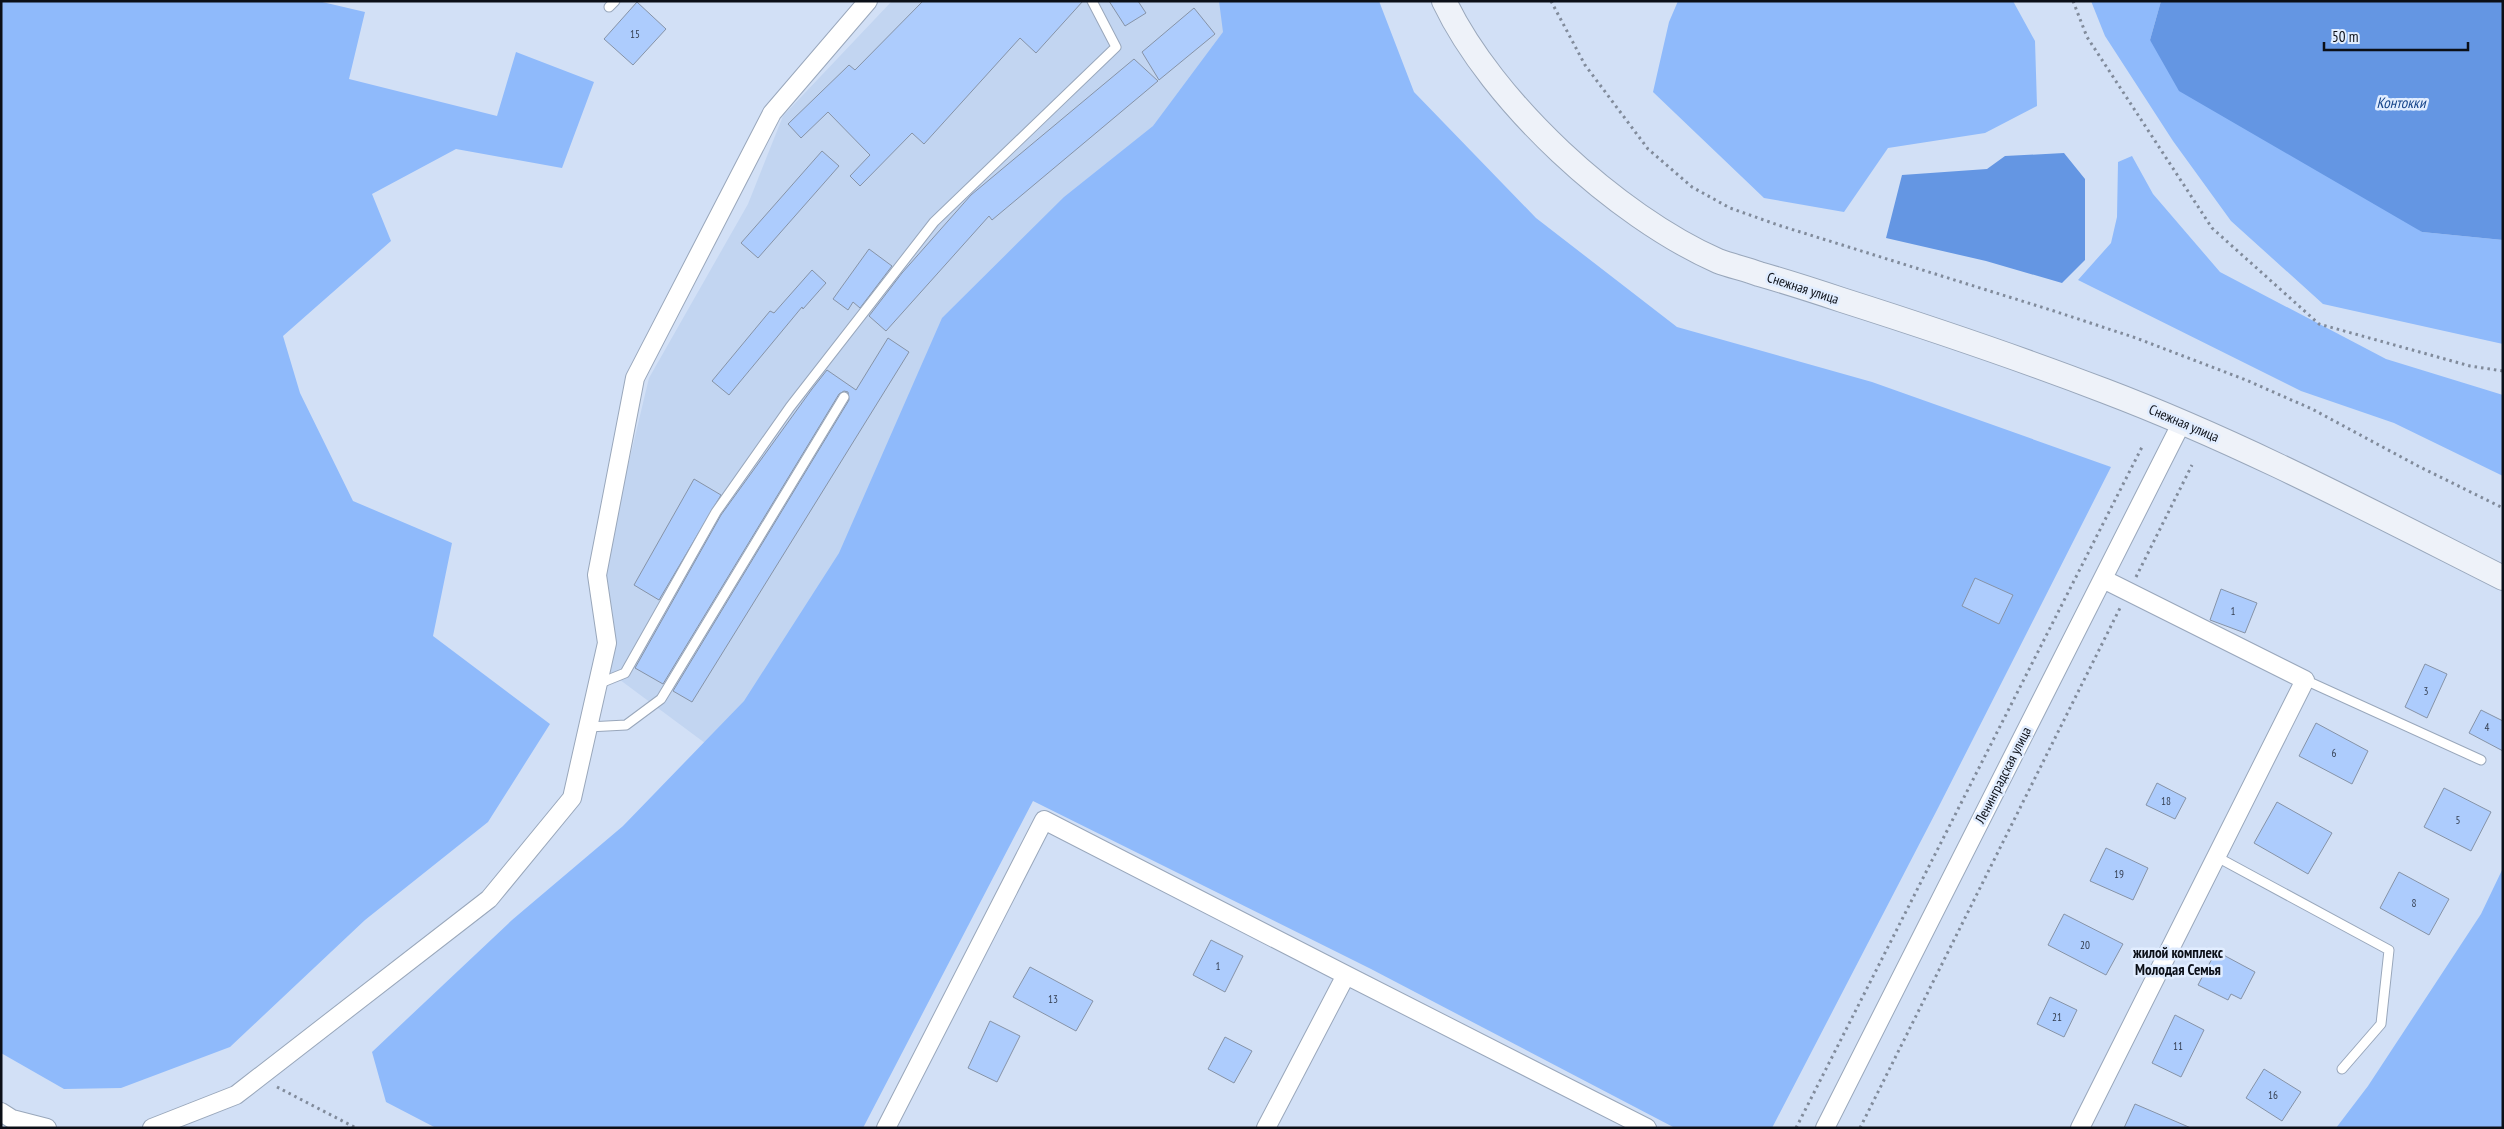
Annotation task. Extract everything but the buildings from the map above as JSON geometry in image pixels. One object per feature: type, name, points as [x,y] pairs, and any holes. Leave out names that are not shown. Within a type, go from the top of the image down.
[{"type":"street","points":[[152,1128],[236,1094],[489,899],[572,798],[607,643],[597,574],[635,378],[772,113],[868,1]]},
{"type":"street","name":"Снежная улица","points":[[1444,1],[1456,27],[1498,86],[1536,126],[1588,174],[1666,233],[1720,261],[1944,333],[2106,391],[2182,422],[2247,450],[2503,578]]},
{"type":"street","name":"Ленинградская улица","points":[[1824,1128],[2182,422]]},
{"type":"street","points":[[2080,1128],[2305,680],[2103,579]]},
{"type":"street","points":[[886,1128],[1044,820],[1346,975],[1618,1121],[1647,1128]]},
{"type":"street","points":[[1266,1128],[1346,975]]},
{"type":"street","points":[[1,1112],[12,1119],[47,1128]]},
{"type":"lane","points":[[598,684],[625,673],[716,512],[790,407],[934,222],[1116,47],[1092,1]]},
{"type":"lane","points":[[588,727],[626,725],[661,699],[844,397]]},
{"type":"lane","points":[[2305,680],[2482,760]]},
{"type":"lane","points":[[2217,857],[2389,950],[2381,1024],[2342,1069]]},
{"type":"path","points":[[1551,1],[1585,65],[1648,150],[1700,192],[1730,208],[1778,225],[2054,310],[2136,338],[2246,380],[2312,409],[2418,466],[2503,508]]},
{"type":"path","points":[[2072,1],[2087,37],[2212,228],[2319,324],[2470,366],[2503,371]]},
{"type":"path","points":[[1796,1128],[2142,447]]},
{"type":"path","points":[[1860,1128],[2192,465]]},
{"type":"path","points":[[258,1077],[356,1128]]},
{"type":"shaded area","points":[[1,1],[318,1],[365,12],[349,79],[497,116],[516,52],[594,82],[562,168],[456,149],[372,194],[391,241],[283,336],[300,393],[353,501],[452,543],[433,636],[550,724],[488,822],[365,920],[230,1047],[121,1088],[64,1089],[1,1053]]},
{"type":"shaded area","points":[[892,1],[1231,1],[1230,26],[713,749],[608,671],[604,566],[649,378],[748,204],[783,116]]},
{"type":"shaded area","points":[[1219,1],[1379,1],[1414,92],[1536,218],[1677,327],[1872,382],[2111,467],[1937,810],[1772,1128],[1675,1128],[1371,969],[1033,801],[863,1128],[436,1128],[386,1102],[372,1052],[512,920],[623,826],[744,701],[839,553],[942,318],[1064,197],[1153,126],[1223,32]]},
{"type":"shaded area","points":[[1678,1],[2013,1],[2035,41],[2037,106],[1985,133],[1888,148],[1844,212],[1764,198],[1653,92],[1669,22]]},
{"type":"shaded area","points":[[2091,1],[2161,1],[2150,40],[2422,232],[2503,240],[2503,344],[2323,304],[2231,221],[2173,141],[2105,36]]},
{"type":"shaded area","points":[[2132,156],[2153,194],[2220,272],[2386,359],[2503,395],[2503,476],[2394,423],[2301,391],[2078,280],[2111,243],[2117,217],[2118,162]]},
{"type":"shaded area","points":[[2503,868],[2503,1128],[2336,1128],[2368,1086],[2481,914]]},
{"type":"water","name":"Контокки","points":[[2161,1],[2503,1],[2503,240],[2422,232],[2179,91],[2150,40]]},
{"type":"water","points":[[2064,153],[2085,179],[2085,260],[2062,283],[1986,261],[1886,238],[1902,175],[1987,169],[2005,156]]},
{"type":"district","name":"жилой комплекс Молодая Семья","points":[[2178,962]]}]
